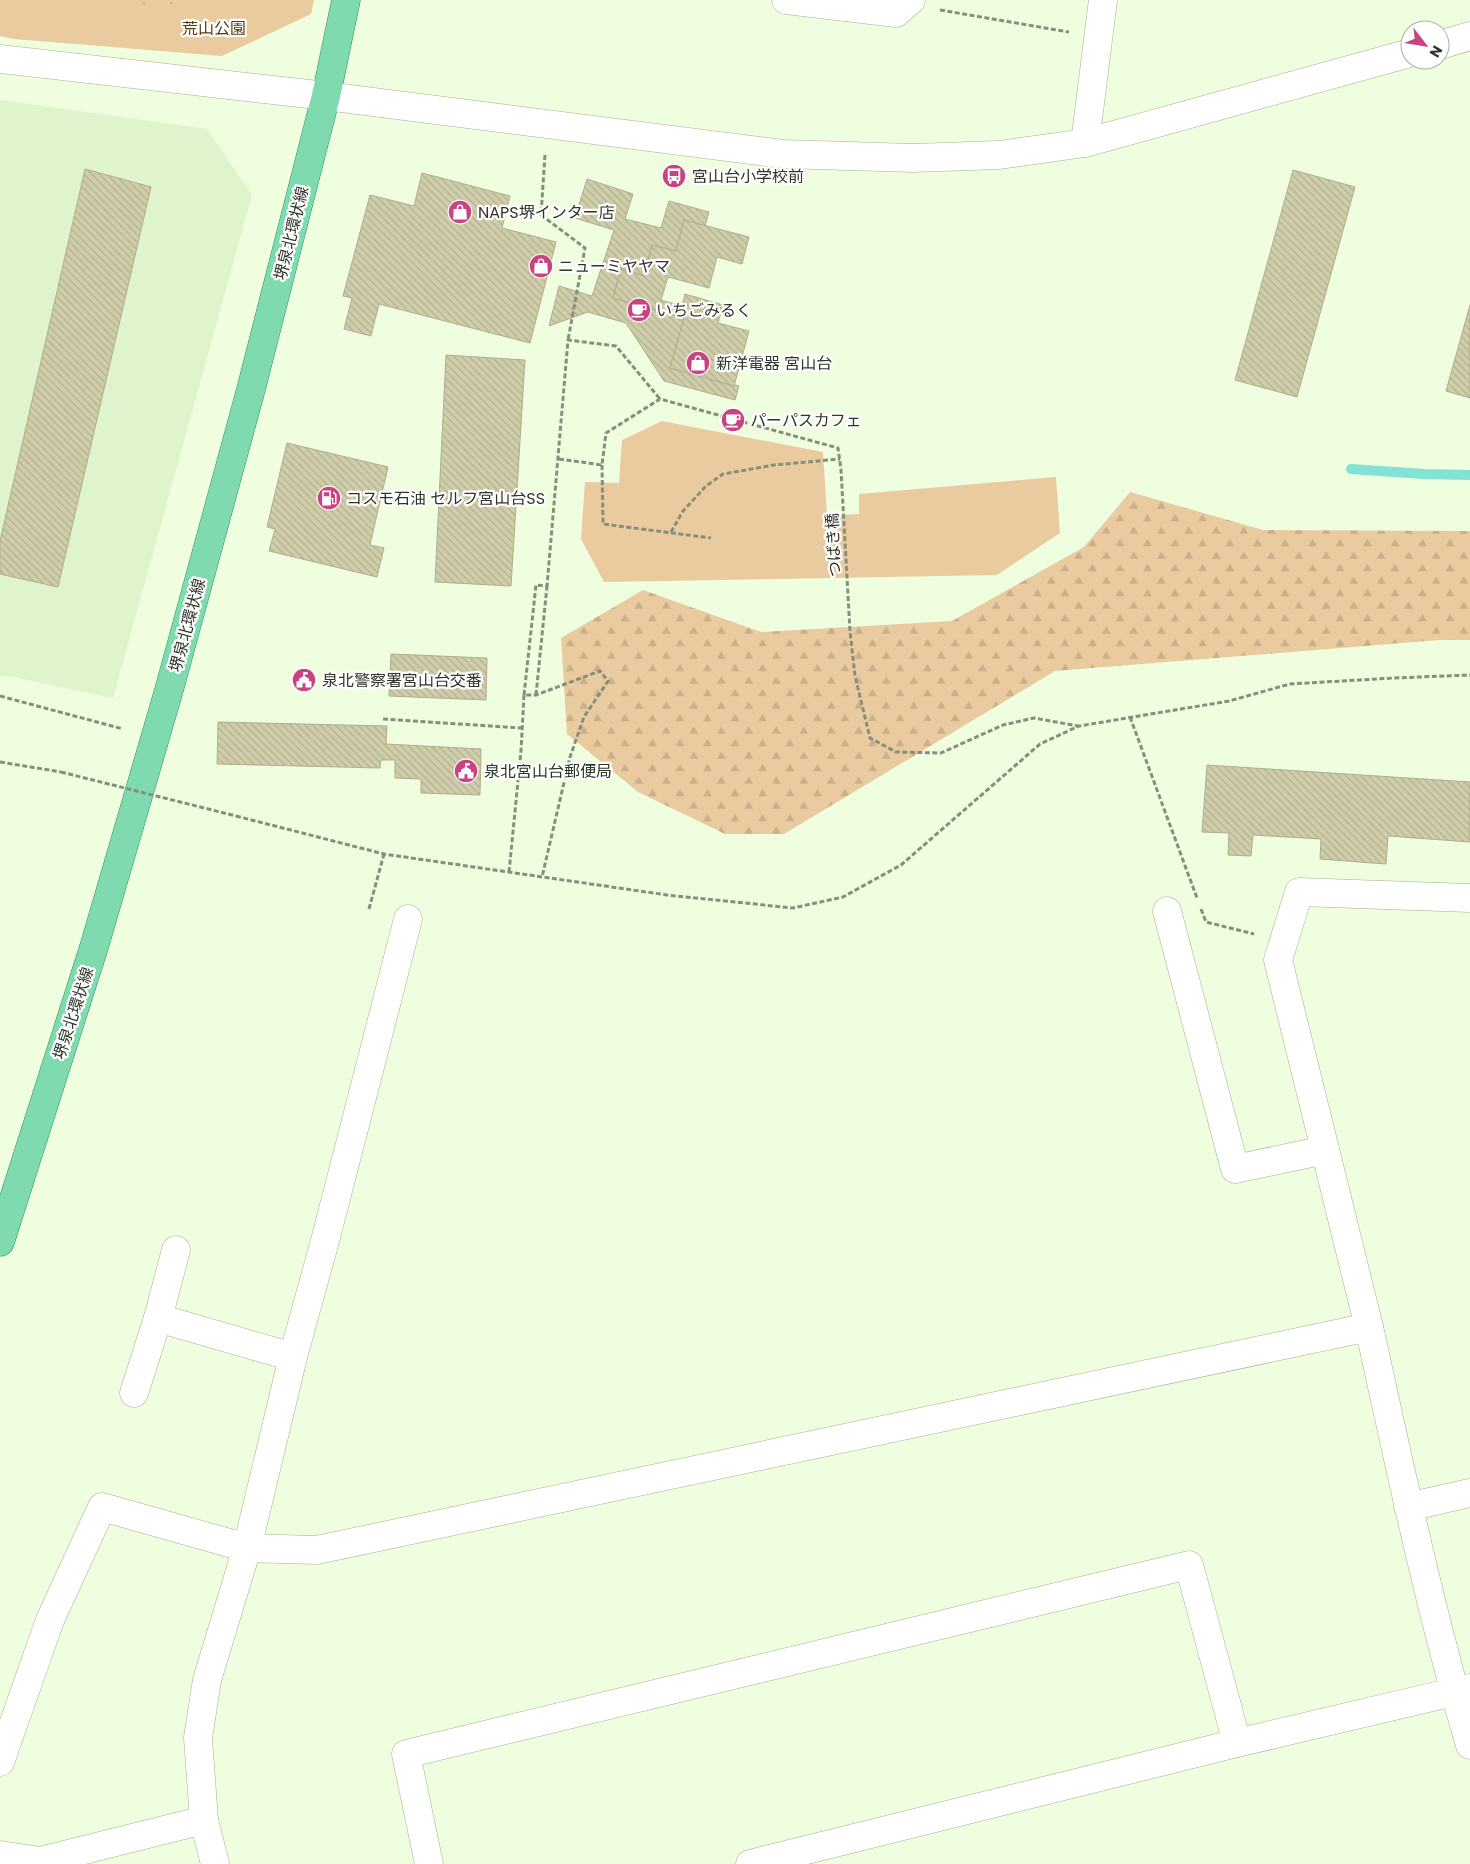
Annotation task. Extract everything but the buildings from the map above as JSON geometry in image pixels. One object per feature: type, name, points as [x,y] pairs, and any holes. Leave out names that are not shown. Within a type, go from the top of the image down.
[{"type":"main road","name":"堺泉北環状線","points":[[0,1242],[94,947],[169,690],[250,393],[326,96],[346,0]]},
{"type":"street","points":[[786,0],[896,13],[909,2]]},
{"type":"street","points":[[1085,143],[1103,0]]},
{"type":"street","points":[[1450,42],[1470,36]]},
{"type":"street","points":[[0,59],[326,96],[792,154],[913,158],[999,155],[1085,143],[1400,56]]},
{"type":"street","points":[[1470,898],[1299,892],[1278,960],[1369,1327],[1408,1507],[1462,1690],[1470,1745]]},
{"type":"street","points":[[1167,912],[1235,1169],[1325,1150]]},
{"type":"street","points":[[215,1864],[204,1820],[198,1738],[208,1680],[247,1548],[294,1357],[408,919]]},
{"type":"street","points":[[134,1393],[158,1318],[176,1250]]},
{"type":"street","points":[[158,1318],[294,1357]]},
{"type":"street","points":[[0,1762],[50,1620],[102,1507],[247,1548],[317,1550],[1369,1327]]},
{"type":"street","points":[[1408,1507],[1470,1493]]},
{"type":"street","points":[[429,1864],[406,1754],[1188,1565],[1237,1743]]},
{"type":"street","points":[[750,1864],[1237,1743],[1462,1690]]},
{"type":"street","points":[[0,1855],[40,1861],[204,1820]]},
{"type":"path","points":[[909,2],[1099,38]]},
{"type":"path","points":[[536,696],[559,459],[568,340],[585,248],[541,215],[548,125]]},
{"type":"path","points":[[568,340],[616,346],[660,399],[838,448],[840,459],[774,465],[723,474],[706,486],[683,512],[671,532]]},
{"type":"path","points":[[660,399],[606,433],[602,465],[603,524],[711,538]]},
{"type":"path","points":[[559,459],[602,465]]},
{"type":"path","name":"つばき橋","points":[[840,459],[849,620],[855,676],[870,738],[896,752],[941,753],[1003,725],[1034,718],[1080,726]]},
{"type":"path","points":[[509,872],[522,751],[521,728],[524,695],[536,585],[547,586]]},
{"type":"path","points":[[524,695],[536,696],[600,671],[608,681],[584,717],[570,757],[542,877]]},
{"type":"path","points":[[0,762],[61,772],[384,854],[667,895],[793,908],[843,897],[901,865],[1040,744],[1080,726],[1229,701],[1290,684],[1470,675]]},
{"type":"path","points":[[0,696],[123,729]]},
{"type":"path","points":[[1130,717],[1206,922],[1284,942]]},
{"type":"path","points":[[383,719],[521,728]]},
{"type":"path","points":[[369,909],[384,854]]},
{"type":"shaded area","points":[[0,100],[207,129],[252,195],[113,698],[9,676],[0,677]]},
{"type":"green space","name":"荒山公園","points":[[0,0],[314,0],[311,14],[222,56],[14,39],[0,36]]},
{"type":"green space","points":[[106,0],[200,0],[198,2],[175,4],[152,4]]},
{"type":"green space","points":[[662,421],[823,452],[827,516],[859,514],[859,494],[1056,477],[1060,533],[997,575],[604,582],[581,539],[585,482],[619,483],[622,440]]},
{"type":"green space","points":[[1130,492],[1263,530],[1470,531],[1470,640],[1439,640],[1055,671],[784,834],[725,834],[638,792],[567,734],[561,638],[643,590],[761,632],[952,621],[1084,547]]},
{"type":"waterway","points":[[1351,469],[1470,475]]},
{"type":"place","name":"宮山台小学校前","points":[[674,176]]},
{"type":"place","name":"NAPS堺インター店","points":[[460,212]]},
{"type":"place","name":"ニューミヤヤマ","points":[[541,266]]},
{"type":"place","name":"いちごみるく","points":[[639,310]]},
{"type":"place","name":"新洋電器 宮山台","points":[[698,363]]},
{"type":"place","name":"パーパスカフェ","points":[[733,420]]},
{"type":"place","name":"コスモ石油 セルフ宮山台SS","points":[[329,498]]},
{"type":"place","name":"泉北警察署宮山台交番","points":[[304,680]]},
{"type":"place","name":"泉北宮山台郵便局","points":[[466,771]]}]
